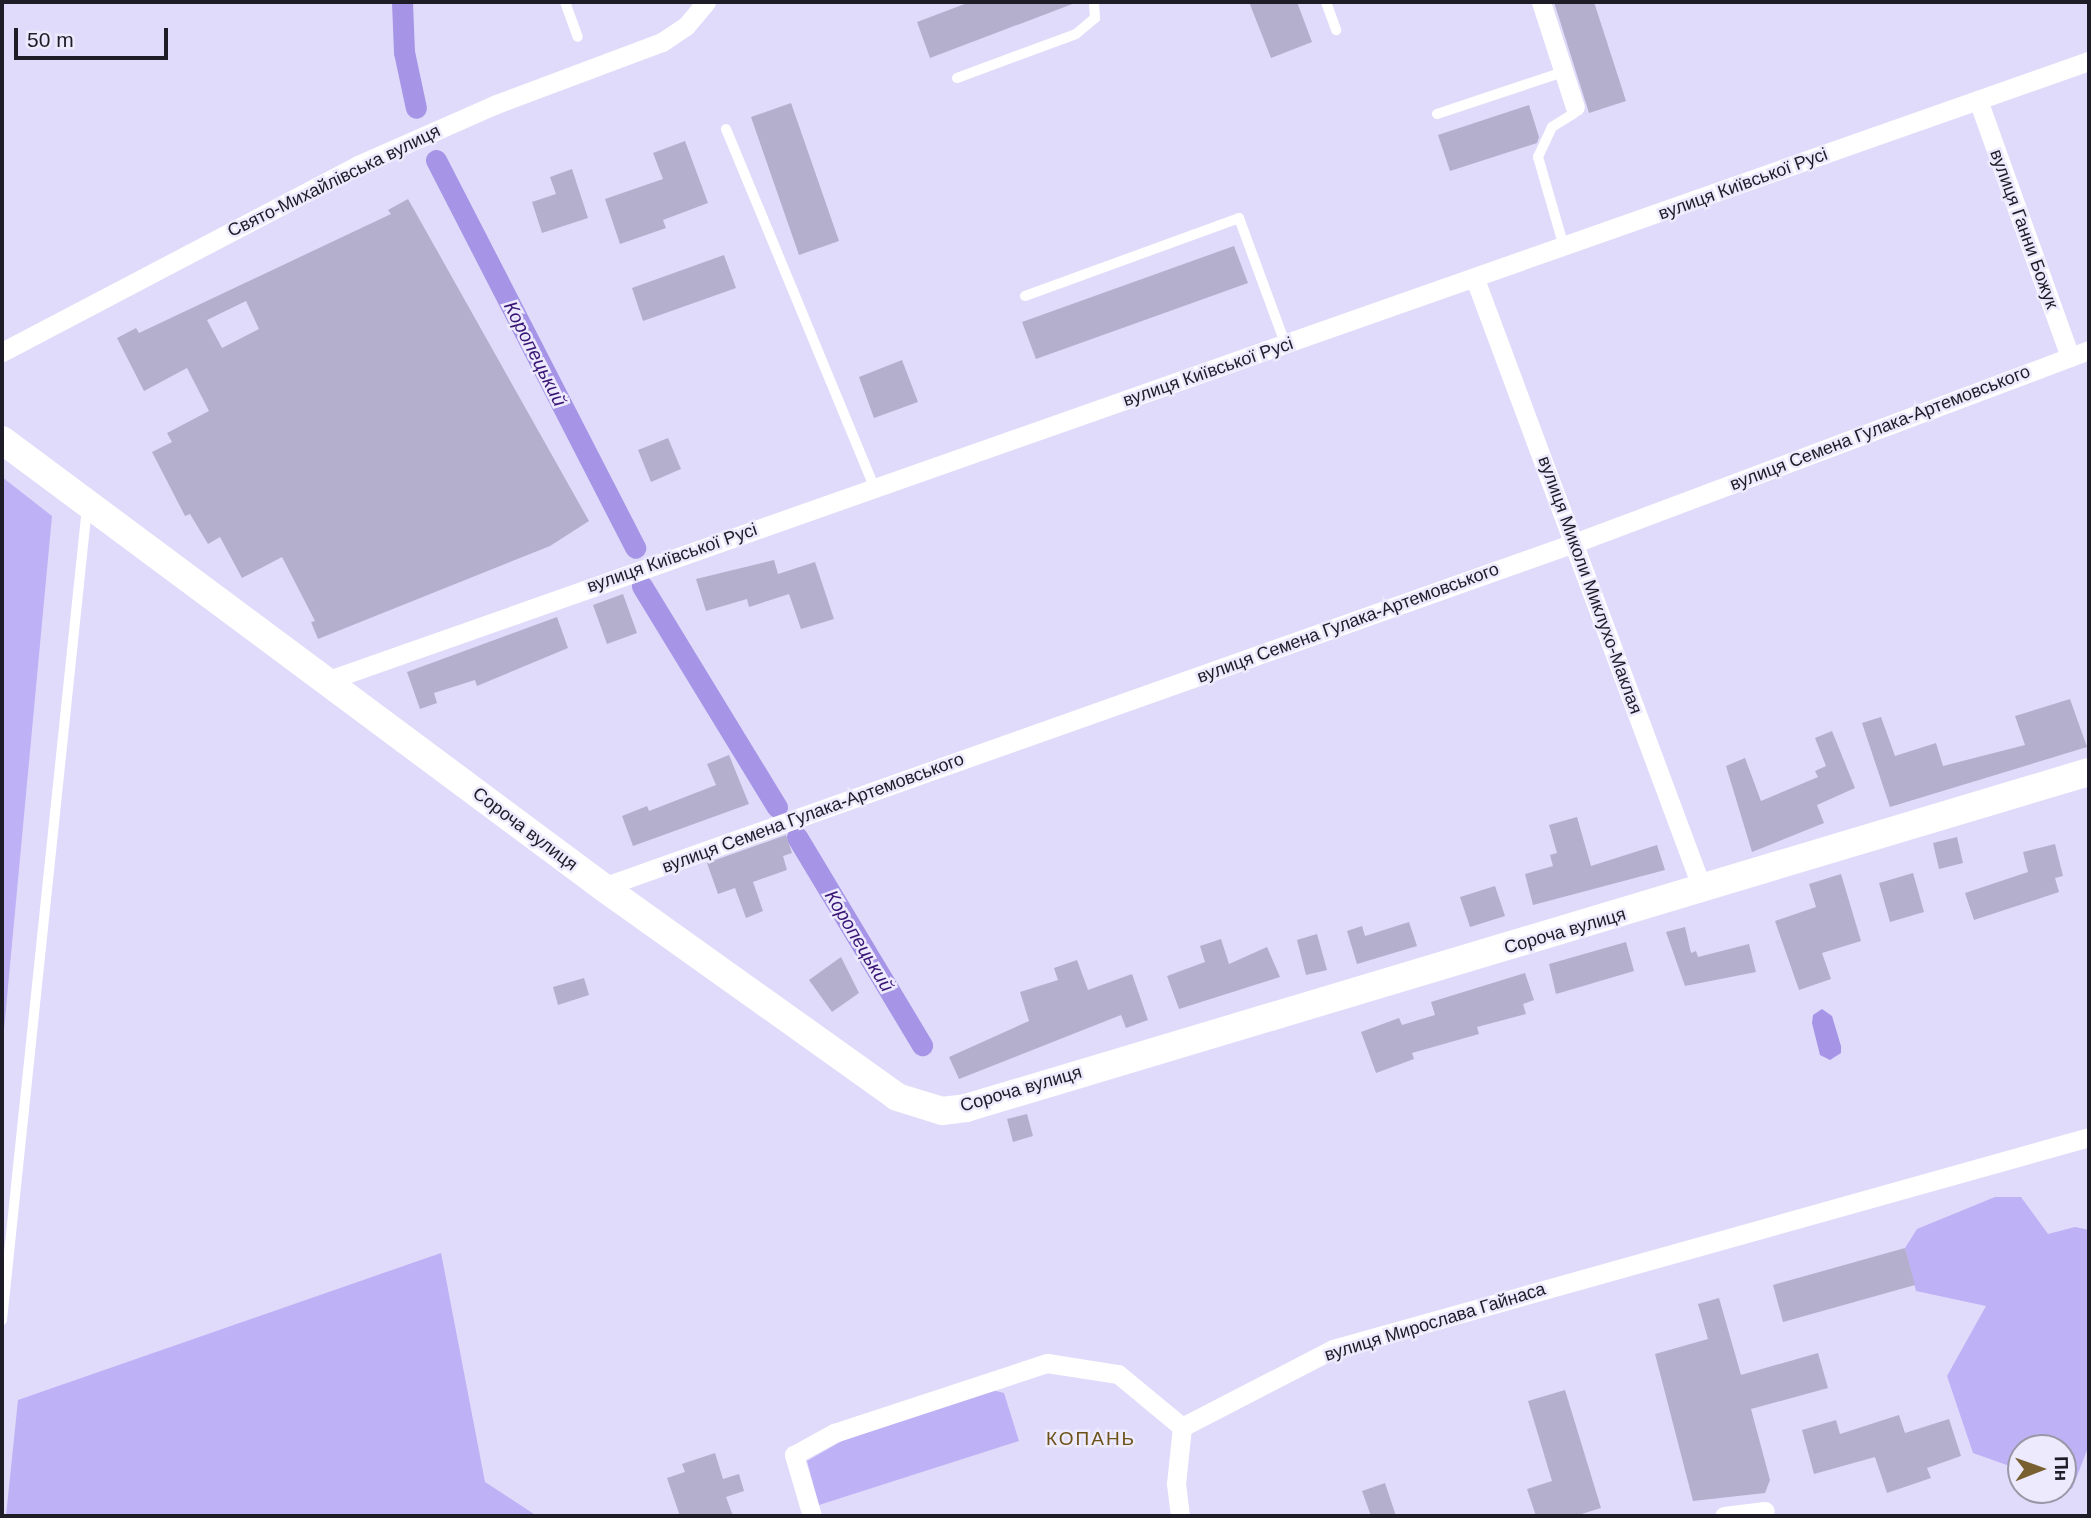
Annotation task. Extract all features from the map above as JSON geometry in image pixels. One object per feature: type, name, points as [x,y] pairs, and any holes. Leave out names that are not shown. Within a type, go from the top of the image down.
[{"type":"main road","name":"Сороча вулиця","points":[[2,440],[603,887],[897,1097],[942,1111],[966,1108],[1703,891],[2089,772]]},
{"type":"street","name":"Свято-Михайлівська вулиця","points":[[2,352],[358,165],[494,105],[662,42],[686,26],[706,2]]},
{"type":"street","points":[[1541,2],[1575,107]]},
{"type":"street","name":"вулиця Київської Русі","points":[[326,681],[874,487],[1286,346],[2089,61]]},
{"type":"street","name":"вулиця Ганни Божук","points":[[1978,100],[2070,357]]},
{"type":"street","name":"вулиця Миколи Миклухо-Маклая","points":[[1475,279],[1703,891]]},
{"type":"street","name":"вулиця Семена Гулака-Артемовського","points":[[603,887],[1574,542],[2089,350]]},
{"type":"street","name":"вулиця Мирослава Гайнаса","points":[[1182,1427],[1333,1349],[2089,1137]]},
{"type":"street","points":[[812,1516],[794,1455],[834,1433],[1047,1363],[1118,1374],[1182,1427],[1176,1484],[1180,1516]]},
{"type":"street","points":[[1724,1516],[1765,1511]]},
{"type":"lane","points":[[565,2],[578,37]]},
{"type":"lane","points":[[957,78],[1076,34],[1095,18],[1094,2]]},
{"type":"lane","points":[[1326,2],[1336,30]]},
{"type":"lane","points":[[1437,114],[1563,72]]},
{"type":"lane","points":[[1564,247],[1538,157],[1552,127],[1573,114],[1575,107]]},
{"type":"lane","points":[[726,129],[874,487]]},
{"type":"lane","points":[[1025,296],[1239,218],[1286,346]]},
{"type":"lane","points":[[2,1320],[87,503]]},
{"type":"shaded area","points":[[2,477],[52,516],[2,1051]]},
{"type":"shaded area","points":[[1822,1009],[1832,1016],[1841,1046],[1841,1053],[1830,1060],[1820,1055],[1812,1023],[1813,1015]]},
{"type":"shaded area","points":[[1995,1197],[2021,1197],[2048,1234],[2075,1227],[2089,1230],[2089,1445],[2077,1476],[2077,1434],[2007,1434],[2007,1465],[1973,1453],[1947,1376],[1986,1306],[1916,1291],[1905,1248],[1917,1229]]},
{"type":"shaded area","points":[[441,1253],[485,1482],[537,1516],[6,1516],[18,1400]]},
{"type":"shaded area","points":[[992,1390],[1004,1393],[1019,1441],[819,1505],[807,1461],[842,1441]]},
{"type":"building","points":[[970,2],[1075,3],[930,58],[917,22]]},
{"type":"building","points":[[1249,2],[1297,2],[1312,42],[1271,58]]},
{"type":"building","points":[[1554,2],[1594,2],[1626,101],[1589,113]]},
{"type":"building","points":[[791,103],[839,241],[799,255],[751,117]]},
{"type":"building","points":[[1529,105],[1539,137],[1537,143],[1450,171],[1438,135]]},
{"type":"building","points":[[685,141],[708,203],[663,220],[666,228],[620,244],[605,199],[663,179],[653,153]]},
{"type":"building","points":[[572,169],[588,218],[542,233],[532,202],[556,194],[550,177]]},
{"type":"building","points":[[408,199],[589,521],[550,546],[318,639],[311,622],[315,621],[282,557],[242,578],[220,537],[208,544],[190,514],[185,516],[152,452],[172,442],[167,433],[209,411],[187,368],[144,391],[117,338],[136,328],[139,333],[391,214],[388,210]],"holes":[[[246,301],[259,329],[222,348],[207,320]]]},
{"type":"building","points":[[1234,246],[1248,283],[1036,359],[1022,322]]},
{"type":"building","points":[[724,255],[736,288],[643,321],[632,288]]},
{"type":"building","points":[[902,360],[918,402],[874,418],[859,377]]},
{"type":"building","points":[[668,438],[681,469],[651,482],[638,450]]},
{"type":"building","points":[[774,560],[778,574],[815,562],[834,619],[801,629],[789,594],[749,607],[747,599],[706,611],[696,579]]},
{"type":"building","points":[[623,594],[637,633],[607,644],[593,605]]},
{"type":"building","points":[[557,617],[568,648],[477,686],[475,680],[434,693],[437,703],[420,709],[407,672]]},
{"type":"building","points":[[2070,699],[2087,747],[1890,807],[1862,723],[1881,717],[1895,756],[1936,743],[1943,766],[2025,745],[2015,716]]},
{"type":"building","points":[[1832,731],[1855,788],[1817,805],[1824,823],[1752,852],[1726,766],[1745,758],[1761,801],[1818,777],[1815,771],[1826,766],[1815,738]]},
{"type":"building","points":[[729,755],[749,804],[633,846],[622,816],[647,806],[649,811],[716,785],[707,764]]},
{"type":"building","points":[[1577,817],[1591,866],[1657,845],[1665,870],[1533,905],[1525,874],[1553,866],[1550,855],[1557,853],[1549,825]]},
{"type":"building","points":[[786,835],[792,853],[783,856],[787,870],[753,882],[763,911],[746,918],[735,888],[718,894],[707,863]]},
{"type":"building","points":[[1957,837],[1963,863],[1939,869],[1933,843]]},
{"type":"building","points":[[2055,844],[2063,876],[2055,878],[2059,892],[1974,920],[1965,893],[2028,872],[2023,852]]},
{"type":"building","points":[[1913,873],[1924,912],[1890,922],[1879,883]]},
{"type":"building","points":[[1841,874],[1861,941],[1822,953],[1831,979],[1799,990],[1775,921],[1816,907],[1809,884]]},
{"type":"building","points":[[1495,886],[1505,916],[1470,927],[1460,897]]},
{"type":"building","points":[[1409,922],[1417,946],[1357,964],[1347,931],[1362,926],[1365,936]]},
{"type":"building","points":[[1685,927],[1691,953],[1696,951],[1698,957],[1749,944],[1756,972],[1685,986],[1666,932]]},
{"type":"building","points":[[1317,934],[1327,970],[1306,975],[1297,940]]},
{"type":"building","points":[[1221,939],[1229,964],[1267,947],[1280,977],[1179,1009],[1167,976],[1205,962],[1200,946]]},
{"type":"building","points":[[1626,942],[1634,971],[1556,994],[1549,964]]},
{"type":"building","points":[[841,957],[859,993],[832,1012],[809,980]]},
{"type":"building","points":[[1077,960],[1088,990],[1132,974],[1148,1020],[1126,1028],[1121,1015],[959,1079],[949,1057],[1029,1021],[1020,992],[1058,980],[1054,968]]},
{"type":"building","points":[[1525,973],[1534,1000],[1523,1004],[1526,1014],[1477,1027],[1479,1034],[1412,1053],[1414,1059],[1376,1073],[1361,1032],[1399,1018],[1402,1025],[1435,1015],[1431,1002]]},
{"type":"building","points":[[584,978],[589,995],[558,1005],[553,987]]},
{"type":"building","points":[[1027,1114],[1033,1136],[1013,1142],[1007,1119]]},
{"type":"building","points":[[1905,1248],[1915,1285],[1783,1322],[1773,1285]]},
{"type":"building","points":[[1719,1298],[1741,1375],[1818,1353],[1828,1388],[1751,1409],[1770,1480],[1765,1493],[1693,1501],[1655,1354],[1708,1339],[1698,1304]]},
{"type":"building","points":[[1565,1390],[1601,1508],[1575,1516],[1536,1516],[1527,1489],[1552,1481],[1528,1401]]},
{"type":"building","points":[[1899,1415],[1905,1433],[1949,1419],[1961,1456],[1927,1468],[1931,1478],[1887,1493],[1875,1457],[1814,1474],[1802,1430],[1836,1420],[1840,1434]]},
{"type":"building","points":[[715,1453],[723,1479],[739,1474],[744,1491],[726,1497],[733,1516],[680,1516],[667,1478],[685,1472],[682,1464]]},
{"type":"building","points":[[1385,1483],[1396,1516],[1371,1516],[1362,1491]]},
{"type":"waterway","name":"Коропецький","points":[[402,2],[404,52],[416,108]]},
{"type":"waterway","name":"Коропецький","points":[[436,160],[635,548]]},
{"type":"waterway","name":"Коропецький","points":[[642,586],[777,807]]},
{"type":"waterway","name":"Коропецький","points":[[797,837],[922,1045]]},
{"type":"district","name":"КОПАНЬ","points":[[1091,1439]]}]
